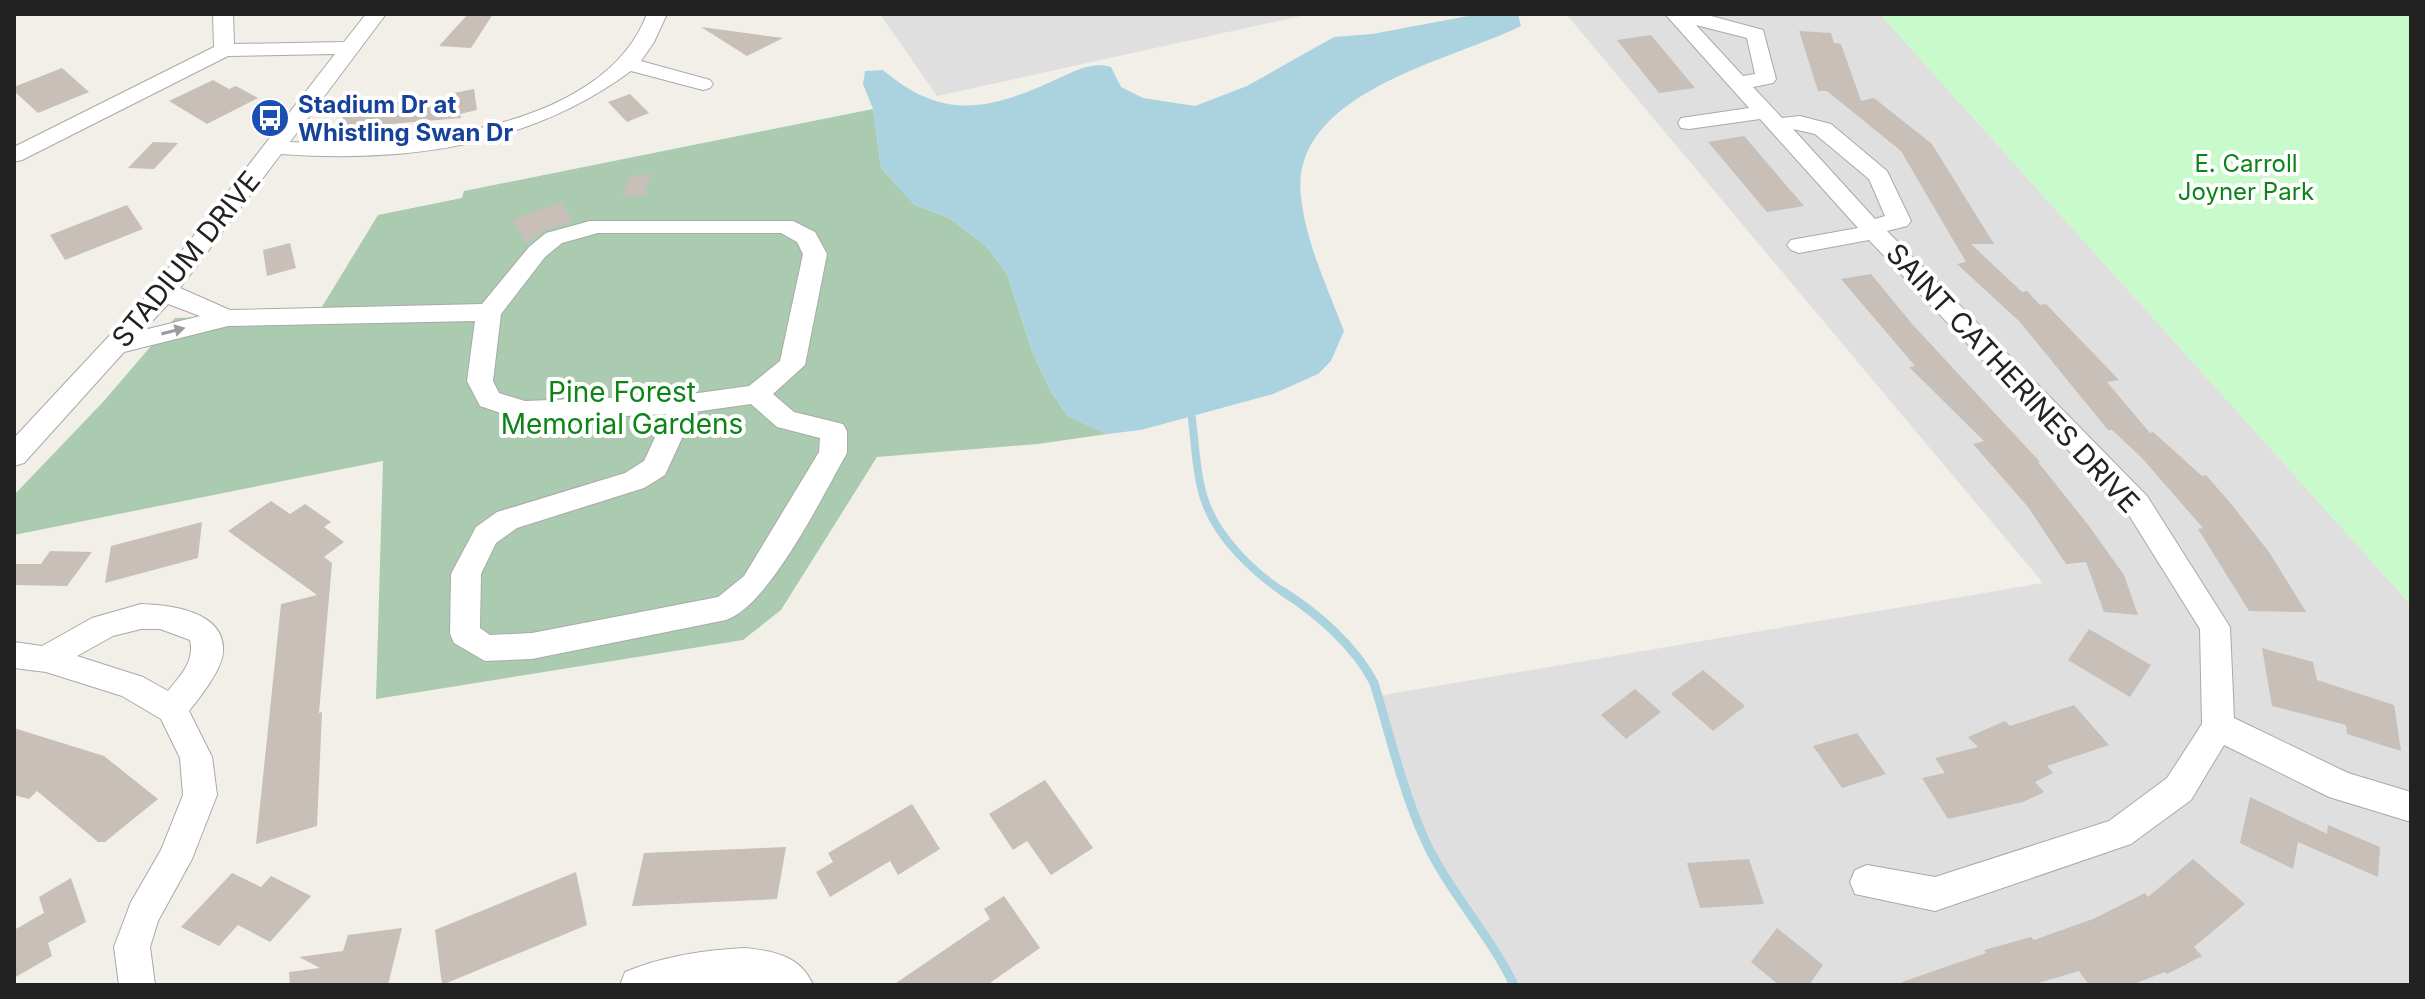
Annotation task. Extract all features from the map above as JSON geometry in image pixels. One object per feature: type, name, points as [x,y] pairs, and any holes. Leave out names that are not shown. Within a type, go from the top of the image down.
[{"type":"street","points":[[223,14],[224,50]]},
{"type":"street","name":"STADIUM DRIVE","points":[[14,456],[166,290],[376,14]]},
{"type":"street","points":[[275,147],[329,151],[451,143],[529,119],[580,95],[627,64],[651,30],[657,14]]},
{"type":"street","points":[[1678,17],[1701,19],[1756,34],[1766,79],[1738,83]]},
{"type":"street","name":"SAINT CATHERINES DRIVE","points":[[1678,17],[1873,230],[2137,504],[2215,627],[2218,726]]},
{"type":"street","points":[[19,148],[224,50],[349,48]]},
{"type":"street","points":[[627,64],[703,84]]},
{"type":"street","points":[[1689,123],[1771,118],[1800,122],[1823,129],[1879,176],[1899,221],[1873,230],[1799,245]]},
{"type":"street","points":[[598,226],[785,226],[807,237],[815,254],[792,365],[756,394],[684,404],[524,411],[489,399],[480,381],[489,312],[537,252],[554,238],[598,226]]},
{"type":"street","points":[[166,290],[178,299],[228,318]]},
{"type":"street","points":[[117,345],[228,318],[489,312]]},
{"type":"street","points":[[684,404],[655,468],[634,481],[507,520],[486,535],[466,574],[465,634],[485,648],[532,646],[726,608],[754,584],[833,453],[834,431],[786,420],[756,394]]},
{"type":"street","points":[[30,657],[94,628],[128,618],[159,615],[182,620],[203,632],[208,652],[196,679],[172,709]]},
{"type":"street","points":[[30,657],[132,686],[172,709],[196,757],[200,795],[175,859],[143,914],[132,947],[137,985]]},
{"type":"street","points":[[1867,882],[1935,894],[2119,833],[2179,789],[2218,726],[2341,786],[2411,807]]},
{"type":"street","points":[[638,985],[664,977],[740,966],[769,967],[791,977],[795,985]]},
{"type":"shaded area","points":[[880,14],[1310,14],[937,96]]},
{"type":"shaded area","points":[[1566,14],[1880,14],[2411,605],[2411,985],[1514,985],[1503,962],[1462,904],[1421,832],[1378,696],[2043,583]]},
{"type":"green space","name":"E. Carroll Joyner Park","points":[[1880,14],[2411,14],[2411,605]]},
{"type":"green space","name":"Pine Forest Memorial Gardens","points":[[873,109],[881,168],[915,205],[949,218],[987,247],[1007,274],[1032,351],[1051,392],[1068,416],[1107,434],[1038,444],[877,457],[781,610],[743,640],[376,699],[383,461],[14,535],[14,495],[103,402],[175,318],[317,315],[378,215],[462,198],[464,191]]},
{"type":"water","points":[[1479,14],[1518,14],[1521,26],[1380,85],[1347,106],[1320,131],[1304,161],[1301,197],[1308,231],[1318,266],[1344,331],[1331,361],[1318,374],[1273,394],[1141,430],[1107,434],[1068,416],[1051,392],[1032,351],[1007,274],[987,247],[949,218],[915,205],[881,168],[873,109],[863,84],[865,71],[883,70],[905,87],[927,98],[968,106],[1011,98],[1078,70],[1104,65],[1111,67],[1121,87],[1143,98],[1195,106],[1247,86],[1334,37],[1372,34]]},
{"type":"building","points":[[468,14],[493,14],[471,48],[439,46]]},
{"type":"building","points":[[701,27],[783,38],[747,56]]},
{"type":"building","points":[[1799,31],[1831,33],[1834,43],[1841,44],[1861,101],[1874,98],[1932,144],[1994,244],[1971,244],[2022,292],[2027,291],[2040,305],[2046,304],[2119,380],[2107,382],[2150,433],[2153,432],[2202,476],[2206,475],[2269,552],[2306,612],[2249,611],[2198,529],[2203,528],[2141,457],[2112,430],[2108,430],[2020,322],[1957,264],[1966,262],[1901,151],[1827,91],[1818,91]]},
{"type":"building","points":[[1651,35],[1695,88],[1659,93],[1617,40]]},
{"type":"building","points":[[62,68],[89,92],[38,113],[14,91],[14,87]]},
{"type":"building","points":[[213,80],[229,89],[236,86],[258,98],[207,124],[169,101]]},
{"type":"building","points":[[474,89],[477,110],[460,114],[461,118],[344,128],[342,114],[360,110],[365,104],[449,99],[449,94]]},
{"type":"building","points":[[630,94],[649,113],[627,122],[608,102]]},
{"type":"building","points":[[1744,136],[1804,206],[1767,212],[1708,142]]},
{"type":"building","points":[[153,142],[178,143],[154,169],[128,168]]},
{"type":"building","points":[[650,174],[645,196],[623,197],[629,176]]},
{"type":"building","points":[[561,202],[573,221],[545,230],[526,243],[512,220]]},
{"type":"building","points":[[127,205],[143,229],[65,260],[50,235]]},
{"type":"building","points":[[290,243],[296,268],[267,276],[263,250]]},
{"type":"building","points":[[1871,274],[1913,325],[2040,462],[2124,575],[2138,615],[2104,612],[2086,562],[2066,564],[2028,507],[1973,444],[1984,441],[1909,367],[1915,366],[1841,279]]},
{"type":"building","points":[[271,501],[290,514],[305,504],[331,522],[324,527],[344,542],[324,557],[332,563],[319,713],[322,712],[317,826],[256,844],[281,604],[317,595],[228,531]]},
{"type":"building","points":[[202,522],[198,558],[105,583],[111,546]]},
{"type":"building","points":[[50,551],[92,552],[67,586],[14,585],[14,564],[41,564]]},
{"type":"building","points":[[2089,629],[2151,665],[2130,697],[2068,660]]},
{"type":"building","points":[[2262,648],[2313,662],[2317,680],[2394,705],[2401,751],[2347,734],[2346,725],[2272,706]]},
{"type":"building","points":[[1703,670],[1745,706],[1713,731],[1671,694]]},
{"type":"building","points":[[1635,689],[1661,712],[1626,739],[1601,715]]},
{"type":"building","points":[[2074,705],[2109,745],[2047,766],[2053,773],[2035,782],[2044,792],[2023,802],[1948,819],[1922,778],[1945,773],[1935,758],[1978,747],[1968,737],[2005,721],[2010,726]]},
{"type":"building","points":[[14,728],[104,756],[158,799],[105,842],[98,842],[37,791],[29,799],[14,795]]},
{"type":"building","points":[[1857,733],[1886,774],[1842,788],[1813,746]]},
{"type":"building","points":[[1045,780],[1093,848],[1051,875],[1027,841],[1013,850],[989,814]]},
{"type":"building","points":[[2250,797],[2327,834],[2328,825],[2380,847],[2378,877],[2298,842],[2293,869],[2240,843]]},
{"type":"building","points":[[912,804],[940,849],[898,875],[890,861],[830,897],[816,872],[833,862],[828,853]]},
{"type":"building","points":[[786,847],[777,899],[632,906],[644,853]]},
{"type":"building","points":[[1749,859],[1764,904],[1700,908],[1687,863]]},
{"type":"building","points":[[2193,859],[2245,904],[2194,947],[2202,956],[2167,974],[2165,972],[2131,985],[2089,985],[2079,971],[2031,985],[1903,985],[1902,982],[1986,953],[1984,950],[2031,937],[2034,940],[2093,919],[2145,893],[2148,897]]},
{"type":"building","points":[[576,872],[587,925],[442,985],[435,930]]},
{"type":"building","points":[[232,873],[261,887],[271,876],[311,896],[270,942],[238,925],[219,946],[181,927]]},
{"type":"building","points":[[71,878],[86,922],[48,943],[52,956],[14,978],[14,930],[44,913],[39,897]]},
{"type":"building","points":[[1004,896],[1040,948],[987,985],[893,985],[990,919],[984,909]]},
{"type":"building","points":[[402,928],[388,985],[290,985],[289,972],[320,968],[299,957],[343,951],[348,935]]},
{"type":"building","points":[[1777,928],[1823,965],[1809,985],[1779,985],[1751,962]]},
{"type":"waterway","points":[[1191,411],[1200,483],[1212,517],[1239,554],[1261,576],[1285,593]]},
{"type":"waterway","points":[[1282,591],[1334,631],[1366,669],[1374,683],[1407,795],[1421,831],[1442,871],[1514,985]]},
{"type":"place","name":"Stadium Dr at Whistling Swan Dr","points":[[270,118]]}]
